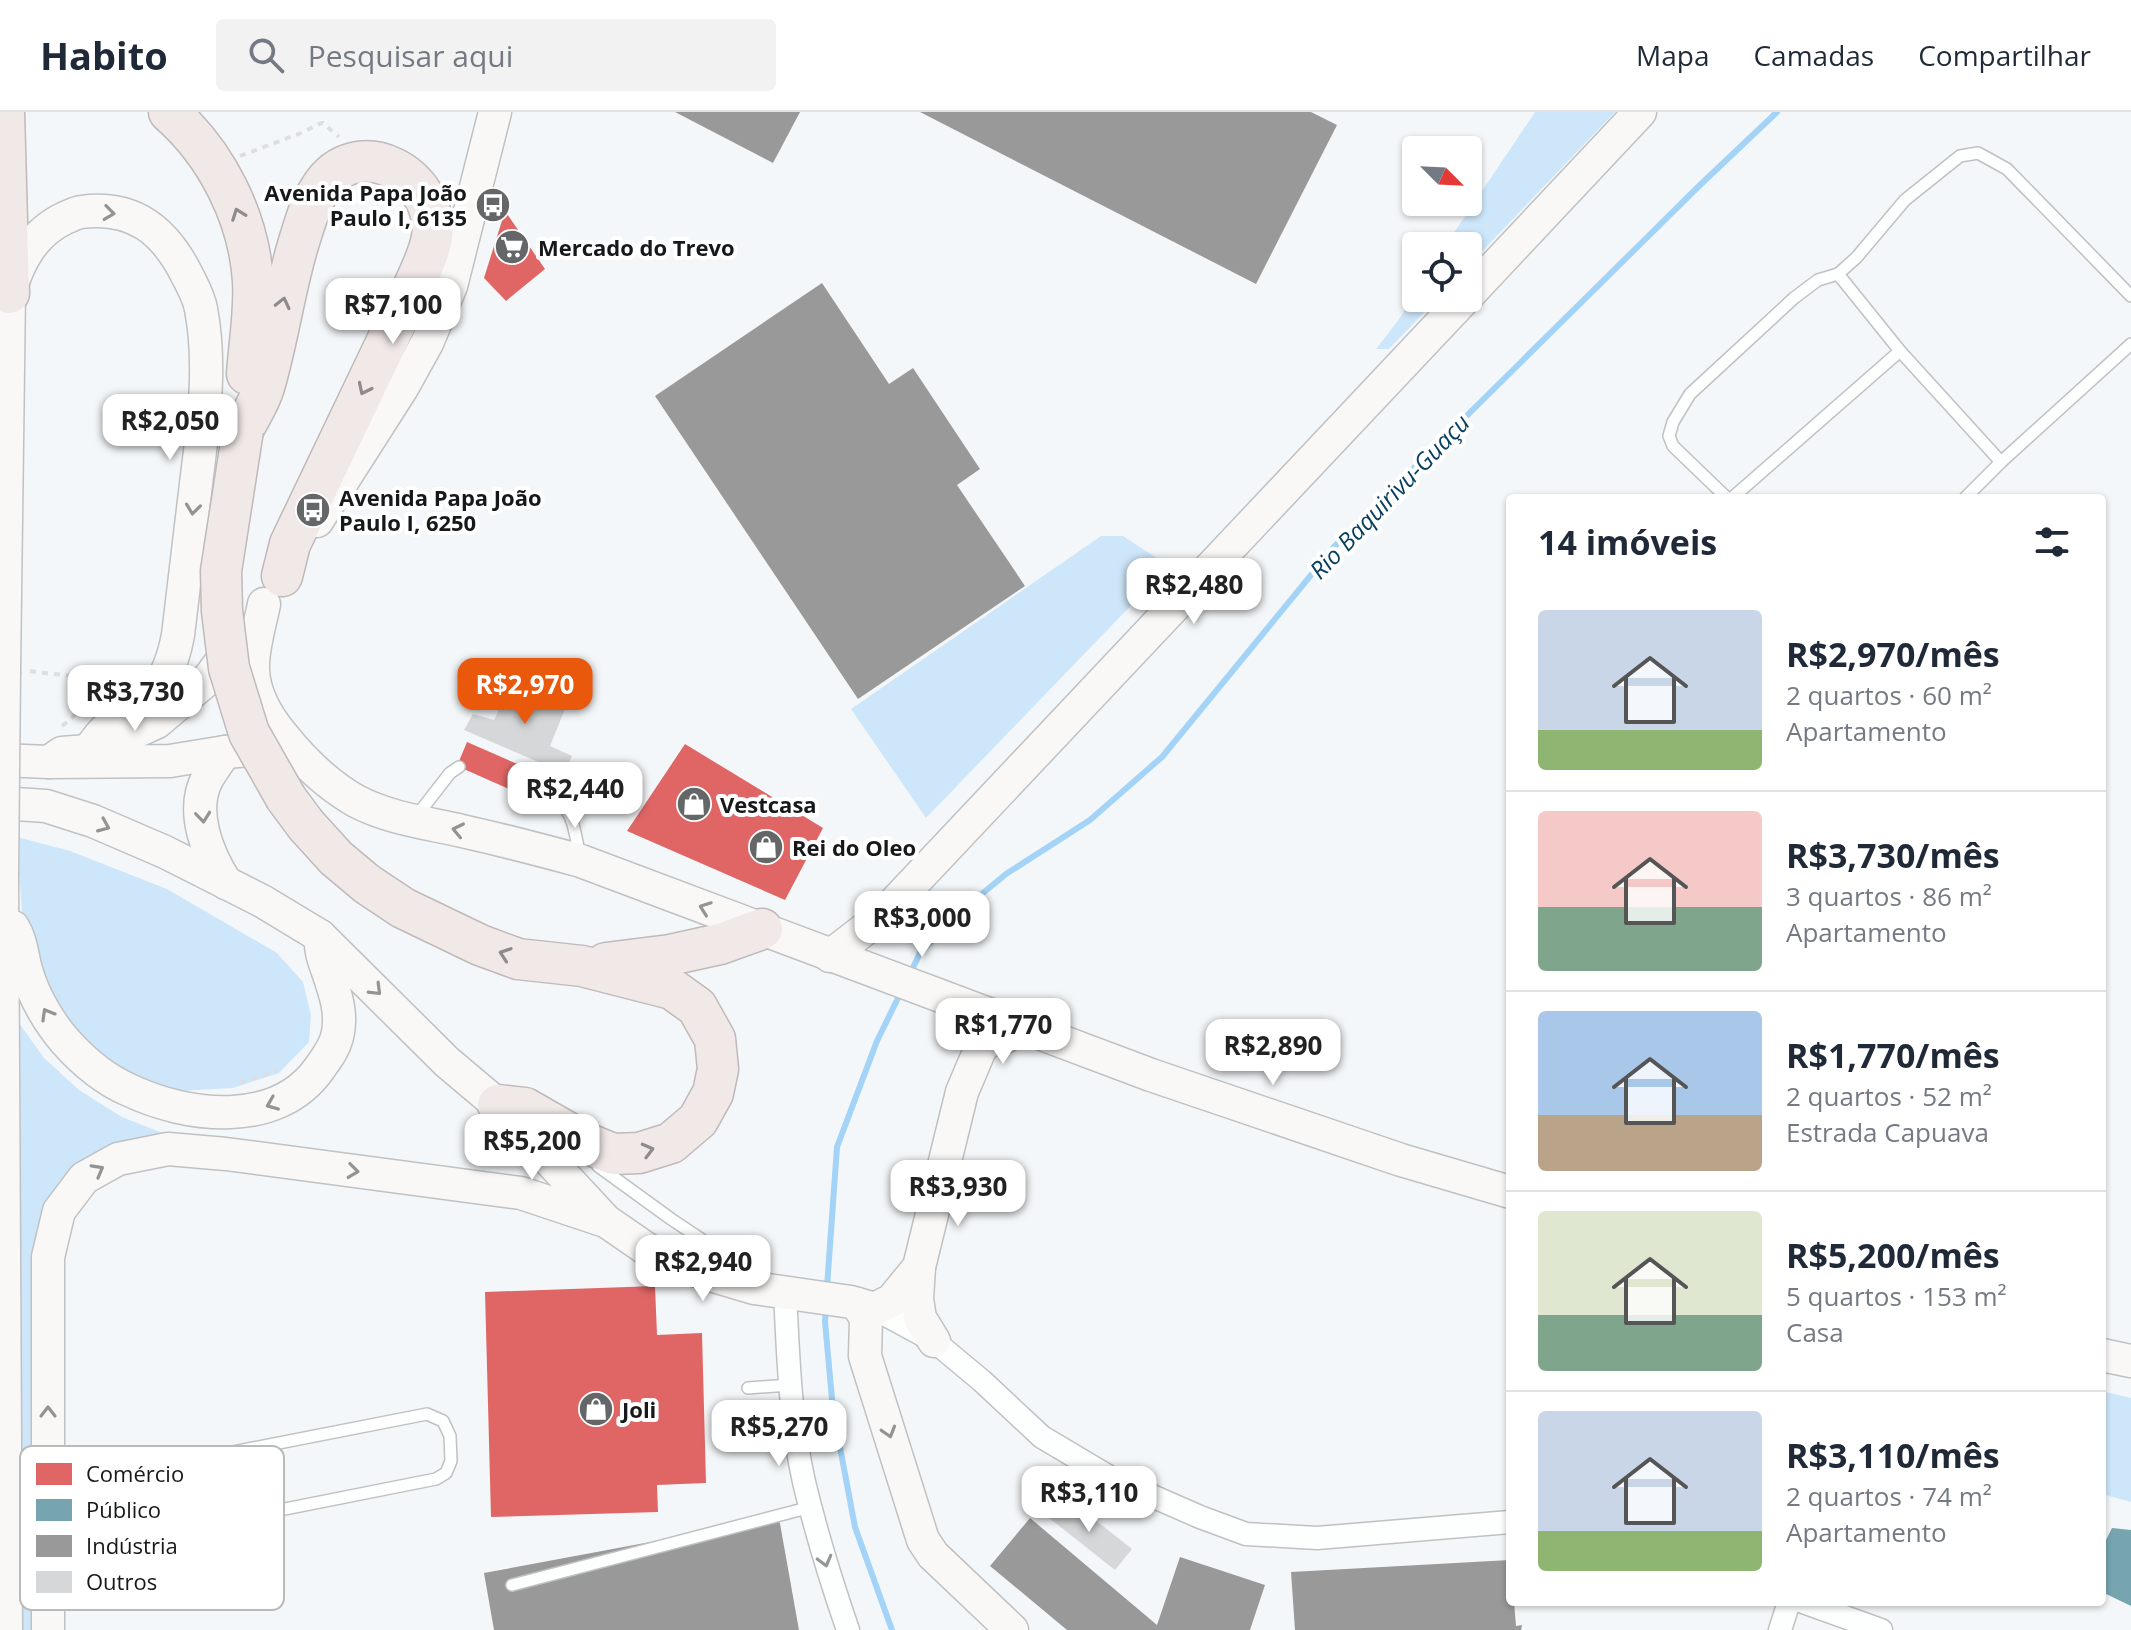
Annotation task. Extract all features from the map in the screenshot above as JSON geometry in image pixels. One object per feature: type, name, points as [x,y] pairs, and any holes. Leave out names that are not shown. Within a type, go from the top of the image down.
[{"type":"highway","points":[[4,112],[9,293]]},
{"type":"highway","points":[[169,112],[200,144],[225,183],[248,243],[253,283],[243,430],[221,571],[222,611],[229,668],[249,733],[286,798],[336,858],[403,908],[480,945],[518,959],[582,966],[672,989],[697,1007],[715,1039],[718,1069],[713,1093],[698,1120],[671,1143],[639,1153],[613,1154],[586,1143],[525,1108],[498,1105]]},
{"type":"highway","points":[[243,430],[264,389],[291,269],[307,214],[321,187],[342,166],[363,161],[385,163],[406,174],[429,210],[432,236],[422,266],[290,544],[273,590]]},
{"type":"highway","points":[[582,966],[670,955],[720,944],[762,929]]},
{"type":"main road","points":[[49,762],[62,753],[88,751],[157,722],[209,678],[273,590],[402,388],[427,343],[451,286],[495,112]]},
{"type":"main road","points":[[1482,279],[1640,112]]},
{"type":"main road","points":[[6,1630],[2,876],[14,670],[9,293],[16,271],[39,234],[78,212],[104,210],[143,222],[174,249],[201,306],[207,385],[174,657],[157,689],[137,714],[105,731],[88,751]]},
{"type":"main road","points":[[830,956],[882,916],[1451,312]]},
{"type":"main road","points":[[273,590],[254,653],[254,681],[263,707],[295,751],[356,801],[391,815],[526,845],[581,861],[1151,1075],[1401,1160],[1506,1191]]},
{"type":"main road","points":[[0,760],[170,761],[266,748],[295,751]]},
{"type":"main road","points":[[225,752],[206,781],[201,801],[206,843],[226,883]]},
{"type":"main road","points":[[0,803],[46,806],[93,821],[165,852],[262,901],[320,936],[447,1062],[498,1105],[606,1221],[651,1252],[677,1265],[754,1288],[861,1305],[892,1300],[919,1267]]},
{"type":"main road","points":[[2,909],[18,935],[28,976],[48,1018],[67,1043],[99,1072],[128,1090],[161,1103],[225,1113],[260,1110],[289,1098],[310,1082],[330,1054],[337,1036],[339,1015],[335,989],[322,957],[320,936]]},
{"type":"main road","points":[[875,972],[870,942],[882,916]]},
{"type":"main road","points":[[943,996],[968,1037],[959,1076],[962,1092]]},
{"type":"main road","points":[[934,1341],[920,1318],[917,1299],[919,1267],[962,1092],[983,1045],[1005,1037],[1021,1026]]},
{"type":"main road","points":[[48,1446],[48,1257],[59,1211],[84,1178],[118,1159],[168,1149],[226,1154],[521,1193],[606,1221]]},
{"type":"main road","points":[[861,1305],[866,1318],[865,1356],[923,1540],[933,1555],[1012,1630]]},
{"type":"main road","points":[[2106,1356],[2131,1361]]},
{"type":"street","points":[[790,1293],[790,1385],[804,1479],[828,1573],[848,1630]]},
{"type":"street","points":[[861,1305],[934,1341],[1042,1437],[1111,1478],[1246,1534],[1317,1538],[1506,1522]]},
{"type":"street","points":[[1780,1630],[1788,1606]]},
{"type":"street","points":[[1814,1606],[1881,1630]]},
{"type":"lane","points":[[1725,494],[1673,446],[1669,436],[1673,422],[1690,394],[1769,319],[1818,280],[1838,274],[1856,258],[1905,200],[1960,156],[1978,153],[2007,169],[2131,296]]},
{"type":"lane","points":[[1838,274],[1900,351],[2001,462]]},
{"type":"lane","points":[[1969,494],[2131,344]]},
{"type":"lane","points":[[1734,494],[1900,351]]},
{"type":"lane","points":[[413,820],[450,773],[459,767]]},
{"type":"lane","points":[[549,795],[567,808],[581,861]]},
{"type":"lane","points":[[498,1105],[582,1154],[671,1219],[751,1272],[790,1293]]},
{"type":"lane","points":[[748,1388],[790,1385]]},
{"type":"lane","points":[[264,1446],[427,1414],[443,1421],[450,1436],[451,1461],[446,1473],[436,1479],[284,1509]]},
{"type":"lane","points":[[512,1585],[811,1507]]},
{"type":"path","points":[[14,670],[83,677],[97,682],[115,698]]},
{"type":"path","points":[[61,726],[84,701],[86,691],[83,677]]},
{"type":"path","points":[[239,1083],[277,1070]]},
{"type":"shaded area","points":[[1535,112],[1615,112],[1482,251],[1482,232],[1454,232],[1465,216],[1482,216],[1482,191]]},
{"type":"shaded area","points":[[1404,312],[1425,312],[1389,349],[1376,349]]},
{"type":"shaded area","points":[[1101,536],[1123,536],[1169,566],[926,818],[851,709]]},
{"type":"shaded area","points":[[17,837],[70,851],[167,889],[277,953],[303,982],[311,1015],[309,1042],[279,1073],[233,1088],[179,1091],[119,1071],[84,1042],[55,1004],[34,960],[22,913]]},
{"type":"shaded area","points":[[19,1023],[44,1058],[79,1090],[122,1117],[165,1134],[48,1202],[35,1243],[35,1446],[20,1446],[20,1610],[35,1610],[35,1630],[20,1630]]},
{"type":"shaded area","points":[[2106,1392],[2131,1398],[2131,1502],[2106,1495]]},
{"type":"building: Comércio","name":"Mercado do Trevo","points":[[505,211],[545,269],[506,301],[484,278]]},
{"type":"building: Comércio","points":[[467,742],[556,781],[545,805],[457,766]]},
{"type":"building: Comércio","points":[[685,744],[823,828],[785,900],[627,831]]},
{"type":"building: Comércio","name":"Joli","points":[[655,1286],[657,1335],[702,1333],[706,1483],[657,1485],[658,1512],[491,1517],[485,1292]]},
{"type":"building: Público","points":[[2112,1528],[2131,1530],[2131,1606],[2106,1594],[2106,1540]]},
{"type":"building: Indústria","points":[[675,112],[800,112],[773,163]]},
{"type":"building: Indústria","points":[[920,112],[1311,112],[1337,125],[1256,284]]},
{"type":"building: Indústria","points":[[822,283],[889,384],[913,368],[980,469],[957,485],[1025,586],[858,699],[655,396]]},
{"type":"building: Indústria","points":[[779,1518],[799,1630],[494,1630],[484,1573]]},
{"type":"building: Indústria","points":[[1030,1518],[1157,1625],[1180,1557],[1265,1585],[1250,1630],[1067,1630],[990,1566]]},
{"type":"building: Indústria","points":[[1506,1560],[1506,1606],[1514,1606],[1516,1626],[1522,1625],[1521,1630],[1295,1630],[1291,1572]]},
{"type":"building: Outros","points":[[513,680],[567,704],[550,746],[572,756],[564,773],[464,730],[473,714],[494,720]]},
{"type":"building: Outros","points":[[1049,1498],[1073,1517],[1080,1508],[1132,1549],[1115,1570],[1039,1510]]},
{"type":"waterway","name":"Rio Baquirivu-Guaçu","points":[[910,974],[920,953],[960,912],[1006,874],[1090,820],[1162,757],[1334,547],[1777,112]]},
{"type":"waterway","name":"Rio Baquirivu-Guaçu","points":[[827,1287],[837,1147],[877,1041],[901,992]]},
{"type":"waterway","name":"Rio Baquirivu-Guaçu","points":[[826,1306],[833,1410],[855,1527],[892,1630]]},
{"type":"place","name":"Avenida Papa João Paulo I, 6135","points":[[493,205]]},
{"type":"place","name":"Mercado do Trevo","points":[[512,247]]},
{"type":"place","name":"Avenida Papa João Paulo I, 6250","points":[[313,510]]},
{"type":"place","name":"Vestcasa","points":[[694,804]]},
{"type":"place","name":"Rei do Oleo","points":[[766,847]]},
{"type":"place","name":"Joli","points":[[596,1409]]}]
